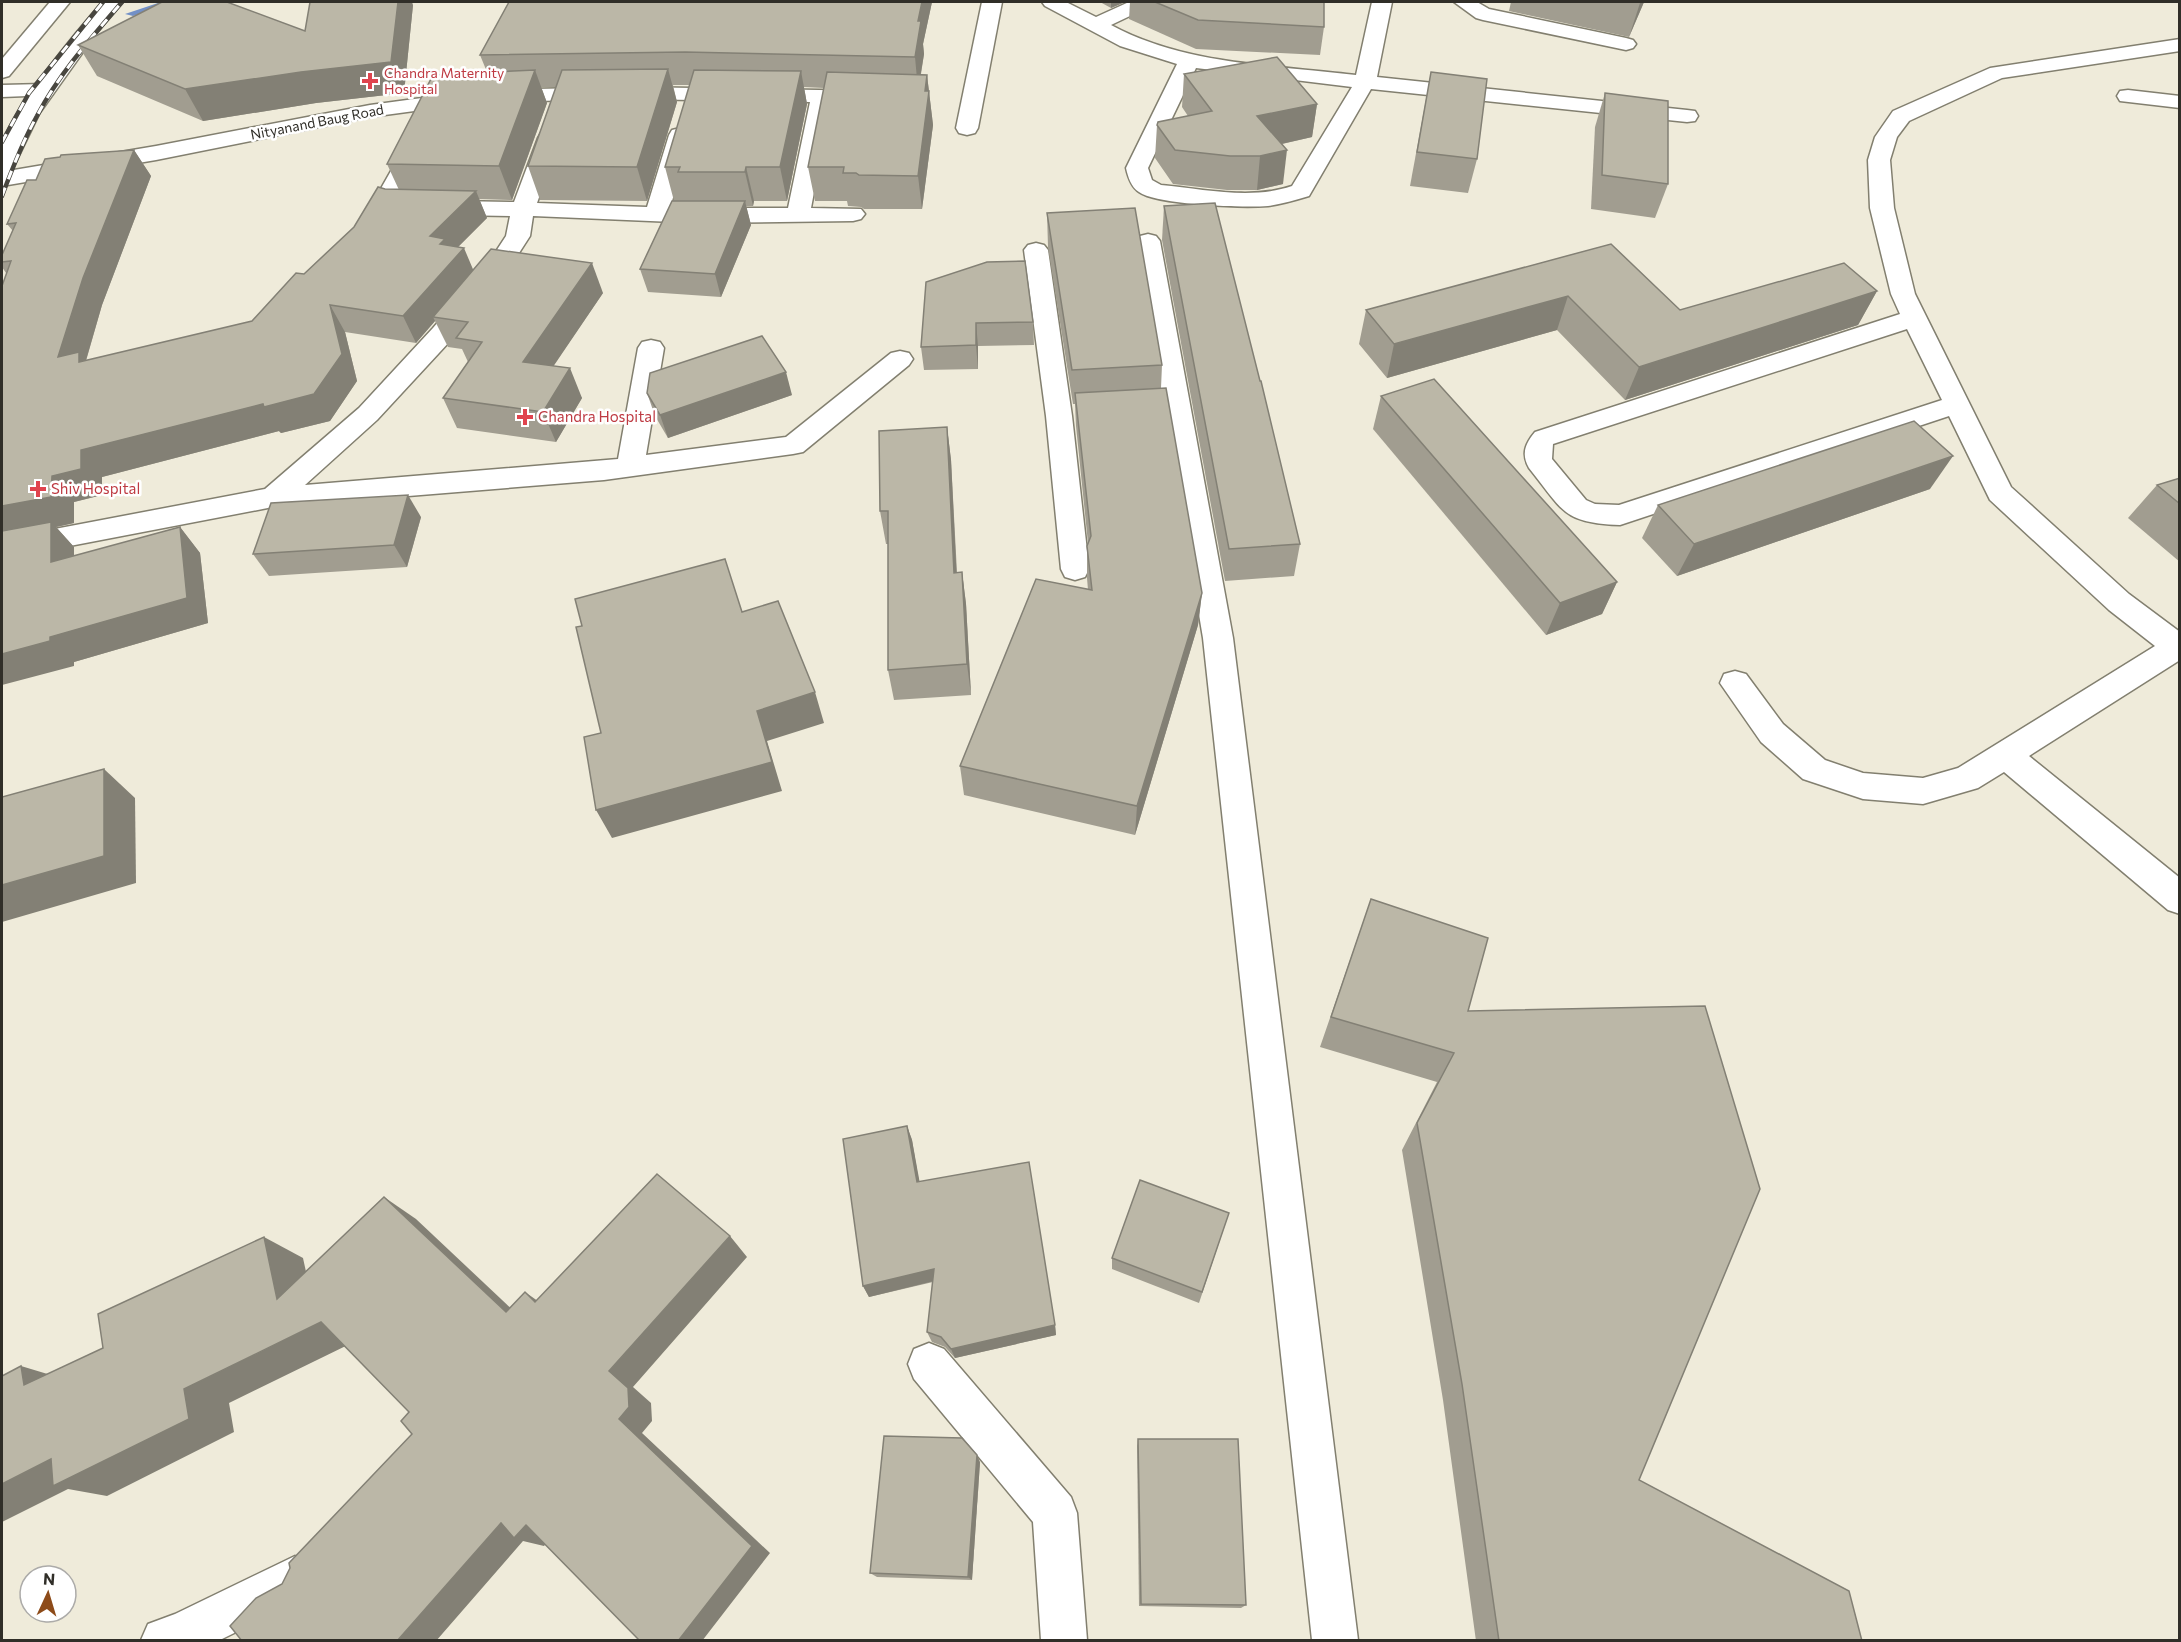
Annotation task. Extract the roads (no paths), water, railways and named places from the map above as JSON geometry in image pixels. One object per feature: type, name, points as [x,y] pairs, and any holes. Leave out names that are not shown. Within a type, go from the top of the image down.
[{"type":"street","points":[[2,72],[60,2]]},
{"type":"street","points":[[2,169],[28,113],[113,2]]},
{"type":"street","points":[[967,128],[992,2]]},
{"type":"street","points":[[1052,2],[1127,42],[1189,61],[1687,116]]},
{"type":"street","points":[[1095,25],[1144,2]]},
{"type":"street","points":[[1189,61],[1137,168],[1139,181],[1149,190],[1269,200],[1287,198],[1301,191],[1365,82],[1382,2]]},
{"type":"street","points":[[1464,2],[1483,14],[1626,44]]},
{"type":"street","points":[[1735,682],[1772,733],[1814,770],[1863,786],[1923,791],[1967,779],[2178,648],[2119,602],[2000,493],[1903,294],[1882,208],[1879,160],[1886,137],[1901,116],[1997,72],[2180,45]]},
{"type":"street","points":[[2,91],[44,90]]},
{"type":"street","points":[[657,214],[693,93]]},
{"type":"street","name":"Nityanand Baug Road","points":[[2,179],[156,153],[370,111],[481,96],[693,93],[893,97]]},
{"type":"street","points":[[273,497],[368,414],[442,334],[498,267],[518,236],[523,209],[563,94]]},
{"type":"street","points":[[798,216],[822,95]]},
{"type":"street","points":[[2128,96],[2180,102]]},
{"type":"street","points":[[438,102],[390,192],[388,203],[398,207],[419,208],[657,214],[798,216],[853,214]]},
{"type":"street","points":[[1148,241],[1166,410],[1218,638],[1335,1641]]},
{"type":"street","points":[[1036,250],[1071,415],[1074,569]]},
{"type":"street","points":[[1916,318],[1544,438],[1538,446],[1539,461],[1575,507],[1592,514],[1620,515],[1958,404]]},
{"type":"street","points":[[630,467],[651,348]]},
{"type":"street","points":[[2,549],[273,497],[630,467],[793,445],[900,359]]},
{"type":"street","points":[[2005,755],[2180,898]]},
{"type":"street","points":[[929,1364],[1055,1513],[1065,1641]]},
{"type":"street","points":[[164,1641],[180,1636],[307,1573]]},
{"type":"waterway","points":[[130,14],[169,2]]},
{"type":"railway","points":[[2,142],[29,93],[103,2]]},
{"type":"railway","points":[[2,196],[22,145],[55,86],[122,2]]},
{"type":"place","name":"Chandra Maternity Hospital","points":[[370,81]]},
{"type":"place","name":"Chandra Hospital","points":[[525,417]]},
{"type":"place","name":"Shiv Hospital","points":[[38,489]]}]
